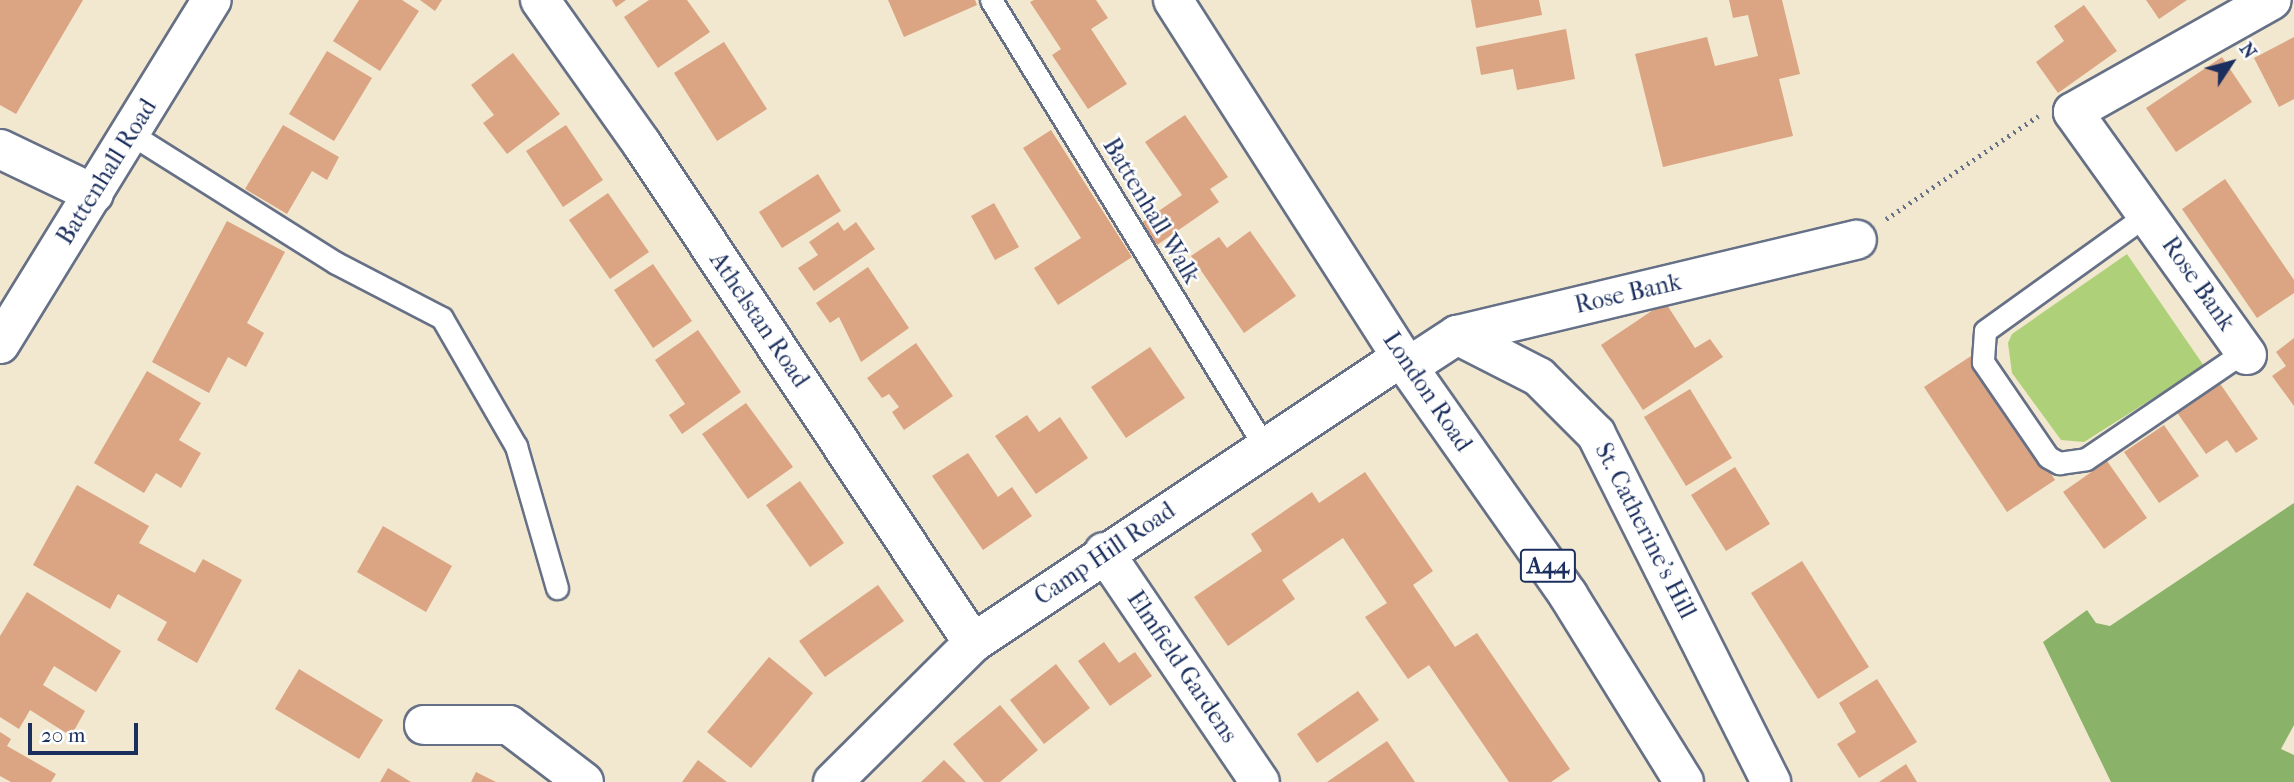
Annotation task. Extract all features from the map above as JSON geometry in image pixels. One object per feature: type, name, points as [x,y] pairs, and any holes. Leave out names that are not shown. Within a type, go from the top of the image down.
[{"type":"street","name":"Battenhall Road","points":[[0,344],[212,0]]},
{"type":"street","name":"Athelstan Road","points":[[540,0],[650,156],[973,643]]},
{"type":"street","name":"London Road","points":[[1173,0],[1405,362],[1568,595],[1684,782]]},
{"type":"street","points":[[2073,112],[2272,0]]},
{"type":"street","name":"Rose Bank","points":[[2073,112],[2149,213],[2246,353]]},
{"type":"street","points":[[0,149],[94,194]]},
{"type":"street","name":"Rose Bank","points":[[1405,362],[1457,335],[1857,240]]},
{"type":"street","name":"St. Catherine's Hill","points":[[1457,335],[1539,377],[1596,434],[1771,782]]},
{"type":"street","name":"Camp Hill Road","points":[[833,782],[973,643],[1104,552],[1405,362]]},
{"type":"street","name":"Elmfield Gardens","points":[[1104,552],[1260,782]]},
{"type":"street","points":[[424,725],[509,725],[584,782]]},
{"type":"lane","name":"Battenhall Walk","points":[[991,0],[1266,449]]},
{"type":"lane","points":[[131,134],[336,263],[442,318],[516,446],[557,588]]},
{"type":"lane","points":[[2149,213],[1985,331],[1983,362],[2048,457],[2059,463],[2086,459],[2246,353]]},
{"type":"path","points":[[1857,240],[2014,128],[2050,111],[2073,112]]},
{"type":"green space","points":[[2127,254],[2204,366],[2084,442],[2061,440],[2012,373],[2008,343],[2012,334]]},
{"type":"green space","points":[[2294,503],[2294,725],[2281,749],[2294,755],[2294,782],[2111,782],[2043,642],[2087,610],[2096,623],[2110,626]]},
{"type":"building","points":[[0,0],[83,0],[16,114],[0,105]]},
{"type":"building","points":[[359,0],[402,0],[419,11],[380,71],[333,41]]},
{"type":"building","points":[[420,0],[442,0],[435,11]]},
{"type":"building","points":[[612,0],[626,0],[616,7]]},
{"type":"building","points":[[649,0],[687,0],[710,32],[658,68],[624,17]]},
{"type":"building","points":[[888,0],[975,0],[977,5],[904,37]]},
{"type":"building","points":[[1096,0],[1108,18],[1091,29],[1127,84],[1088,109],[1052,55],[1061,49],[1030,2]]},
{"type":"building","points":[[1471,0],[1539,0],[1542,15],[1476,28]]},
{"type":"building","points":[[1729,0],[1782,0],[1800,74],[1779,79],[1793,136],[1663,167],[1635,54],[1707,37],[1715,66],[1758,56],[1748,15],[1733,18]]},
{"type":"building","points":[[2146,0],[2187,0],[2159,19]]},
{"type":"building","points":[[2084,5],[2117,51],[2058,93],[2036,62],[2064,41],[2054,26]]},
{"type":"building","points":[[1566,29],[1575,79],[1517,90],[1513,69],[1481,75],[1476,47]]},
{"type":"building","points":[[2294,37],[2294,99],[2279,107],[2254,58]]},
{"type":"building","points":[[724,42],[767,109],[717,141],[674,73]]},
{"type":"building","points":[[327,51],[372,78],[334,141],[289,114]]},
{"type":"building","points":[[513,53],[560,114],[507,154],[483,123],[494,115],[471,85]]},
{"type":"building","points":[[2222,57],[2252,102],[2176,152],[2146,108]]},
{"type":"building","points":[[1185,115],[1228,177],[1210,189],[1219,202],[1157,245],[1141,223],[1182,195],[1145,142]]},
{"type":"building","points":[[283,125],[339,157],[327,180],[312,171],[287,214],[245,189]]},
{"type":"building","points":[[566,125],[603,180],[563,207],[526,151]]},
{"type":"building","points":[[1051,130],[1132,257],[1058,305],[1034,268],[1081,238],[1023,148]]},
{"type":"building","points":[[818,174],[841,211],[782,248],[759,212]]},
{"type":"building","points":[[2225,179],[2294,280],[2294,293],[2257,318],[2182,209]]},
{"type":"building","points":[[608,193],[649,252],[610,279],[569,220]]},
{"type":"building","points":[[994,203],[1019,247],[995,260],[971,216]]},
{"type":"building","points":[[227,221],[285,252],[247,323],[264,333],[246,367],[228,357],[209,393],[152,362]]},
{"type":"building","points":[[838,222],[844,231],[856,222],[875,249],[814,291],[798,268],[818,255],[809,242]]},
{"type":"building","points":[[1250,231],[1296,296],[1244,333],[1191,256],[1219,237],[1227,248]]},
{"type":"building","points":[[653,264],[692,321],[653,348],[614,290]]},
{"type":"building","points":[[868,267],[909,328],[861,362],[839,317],[830,323],[816,303]]},
{"type":"building","points":[[1665,302],[1695,348],[1710,339],[1723,357],[1643,410],[1601,345]]},
{"type":"building","points":[[698,330],[741,392],[682,434],[669,415],[685,404],[655,360]]},
{"type":"building","points":[[2294,338],[2294,406],[2272,376],[2286,366],[2276,352]]},
{"type":"building","points":[[916,343],[953,396],[904,430],[892,412],[899,407],[889,394],[882,398],[867,378]]},
{"type":"building","points":[[1150,347],[1185,398],[1126,438],[1091,387]]},
{"type":"building","points":[[1971,356],[2055,480],[2007,512],[1924,387]]},
{"type":"building","points":[[147,371],[201,403],[179,440],[201,453],[181,488],[156,473],[144,493],[94,463]]},
{"type":"building","points":[[2219,382],[2258,439],[2236,453],[2227,440],[2206,454],[2176,411]]},
{"type":"building","points":[[1690,389],[1732,458],[1686,486],[1644,417]]},
{"type":"building","points":[[746,403],[793,467],[748,499],[702,434]]},
{"type":"building","points":[[1027,415],[1039,432],[1060,417],[1088,458],[1036,494],[995,436]]},
{"type":"building","points":[[2164,425],[2199,476],[2159,503],[2124,452]]},
{"type":"building","points":[[968,453],[998,497],[1012,487],[1032,516],[983,550],[932,476]]},
{"type":"building","points":[[2107,461],[2147,518],[2104,549],[2063,492]]},
{"type":"building","points":[[1735,467],[1770,524],[1726,551],[1691,495]]},
{"type":"building","points":[[1365,472],[1433,571],[1413,585],[1455,647],[1477,633],[1570,769],[1551,782],[1509,782],[1429,665],[1408,679],[1365,617],[1387,603],[1343,538],[1282,580],[1295,599],[1228,646],[1194,597],[1262,551],[1251,534],[1312,492],[1319,503]]},
{"type":"building","points":[[800,481],[844,543],[810,567],[766,505]]},
{"type":"building","points":[[77,485],[149,526],[139,543],[195,573],[203,559],[242,580],[197,663],[157,640],[167,622],[118,594],[110,609],[33,565]]},
{"type":"building","points":[[383,526],[452,566],[426,612],[357,572]]},
{"type":"building","points":[[1802,561],[1869,667],[1818,699],[1751,593]]},
{"type":"building","points":[[878,585],[904,621],[825,677],[799,641]]},
{"type":"building","points":[[27,592],[121,651],[96,692],[54,666],[43,685],[85,711],[71,736],[30,710],[19,729],[0,717],[0,636]]},
{"type":"building","points":[[1104,642],[1119,663],[1135,652],[1152,676],[1110,706],[1078,661]]},
{"type":"building","points":[[769,657],[813,693],[751,768],[707,732]]},
{"type":"building","points":[[1056,664],[1090,708],[1044,744],[1010,700]]},
{"type":"building","points":[[299,669],[383,720],[359,759],[275,709]]},
{"type":"building","points":[[1877,679],[1917,742],[1859,778],[1837,744],[1856,732],[1839,703]]},
{"type":"building","points":[[1358,691],[1379,720],[1317,763],[1297,734]]},
{"type":"building","points":[[1000,705],[1038,750],[1000,782],[984,782],[953,744]]},
{"type":"building","points":[[0,732],[11,739],[7,746],[56,774],[51,782],[11,782],[0,776]]},
{"type":"building","points":[[1387,741],[1415,782],[1327,782]]},
{"type":"building","points":[[698,760],[727,782],[682,782]]},
{"type":"building","points":[[944,760],[966,782],[921,782]]},
{"type":"building","points":[[1906,764],[1917,782],[1879,782]]},
{"type":"building","points":[[388,768],[411,782],[380,782]]},
{"type":"building","points":[[476,772],[496,782],[471,782]]}]
